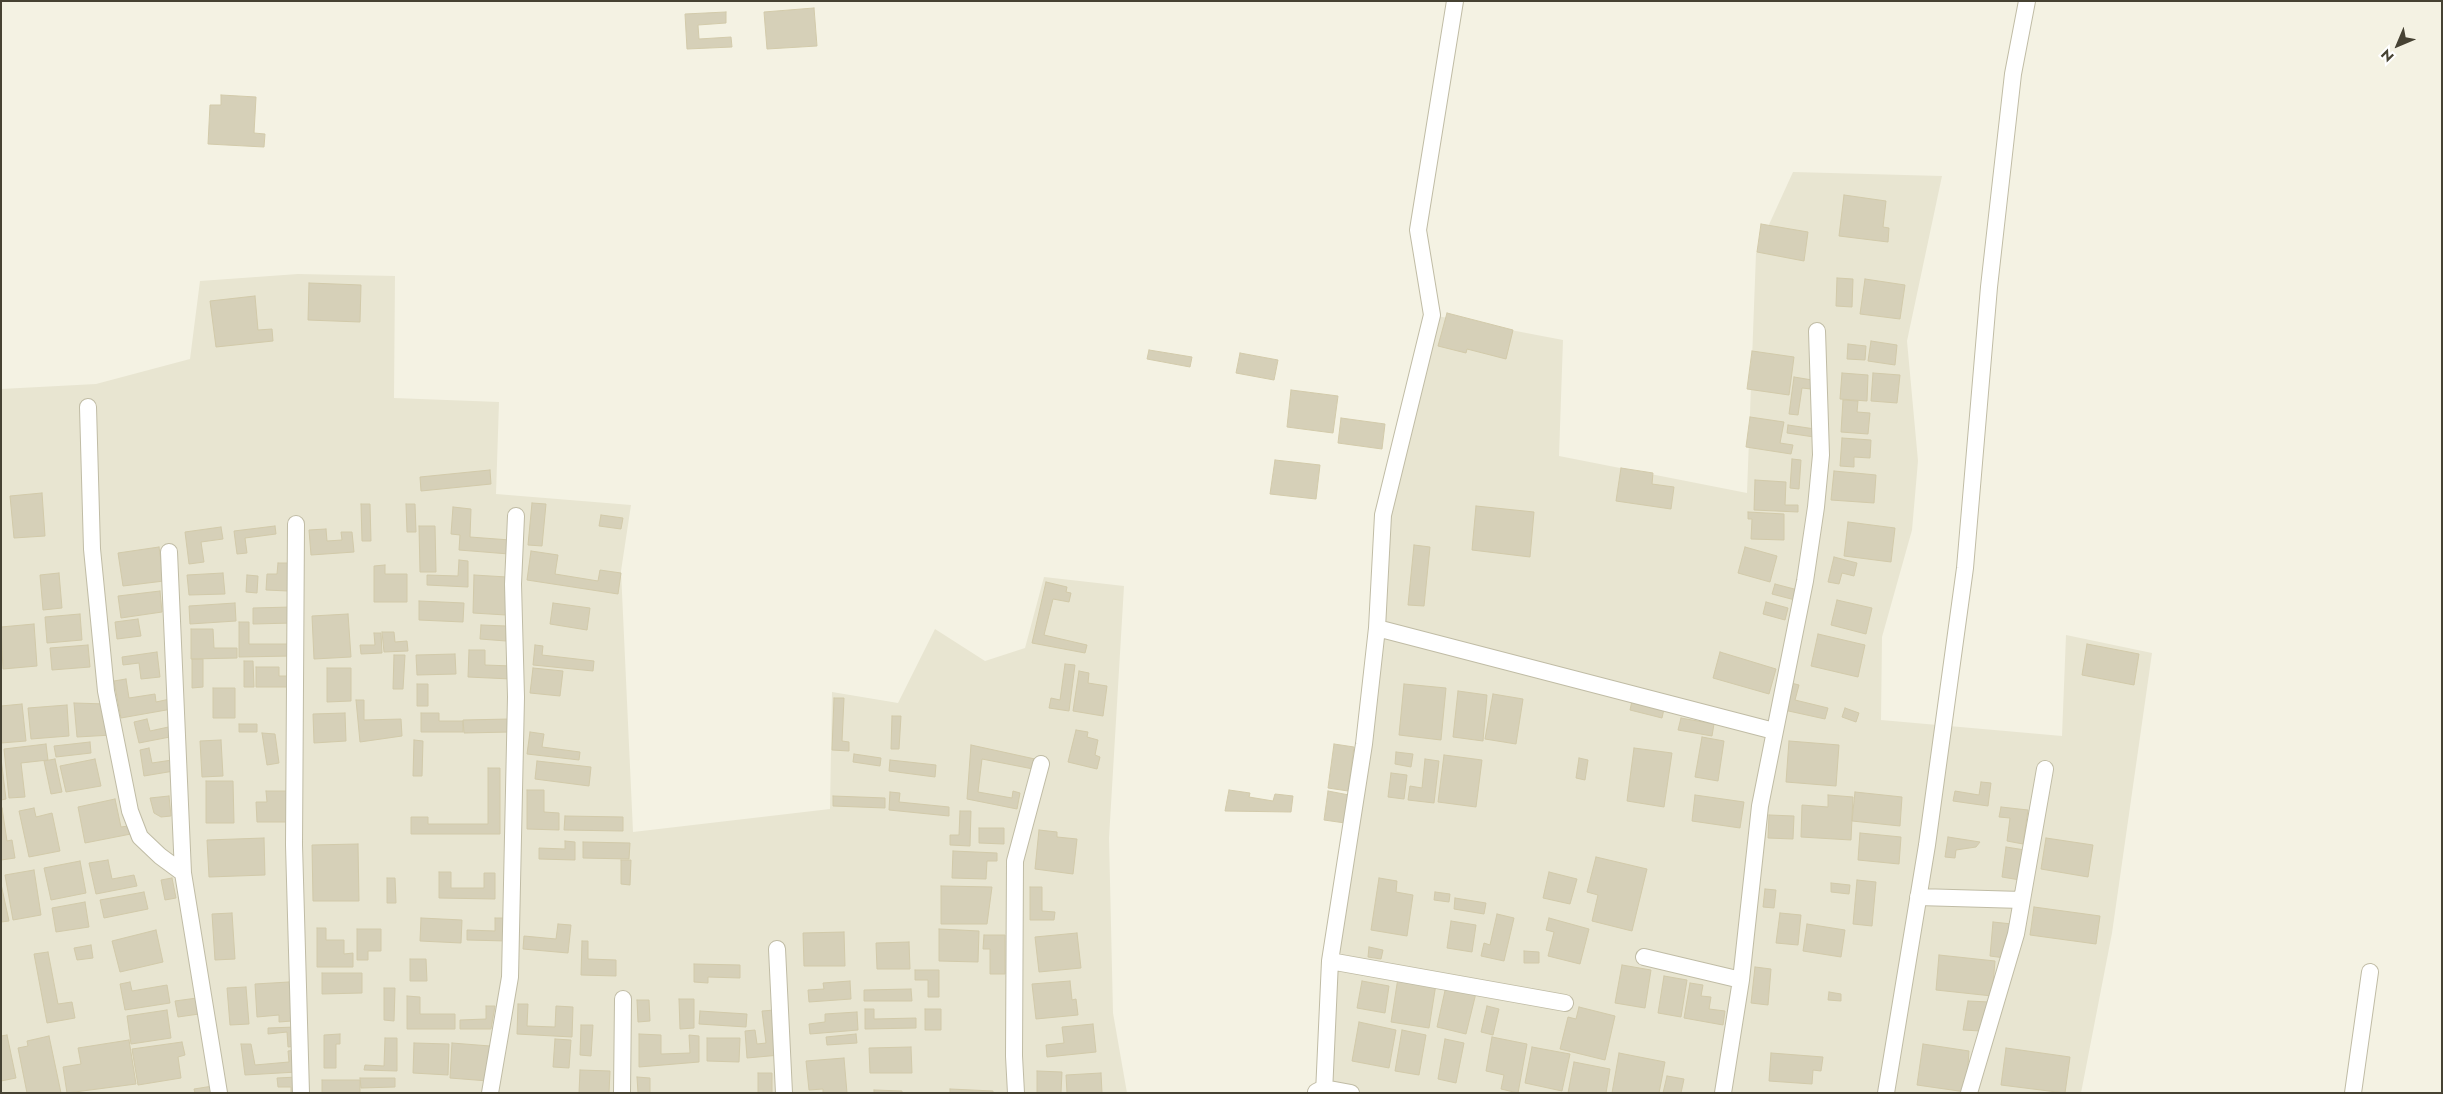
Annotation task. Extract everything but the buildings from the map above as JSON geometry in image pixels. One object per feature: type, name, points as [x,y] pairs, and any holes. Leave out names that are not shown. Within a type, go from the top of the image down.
[{"type":"street","points":[[1351,1093],[1321,1091],[1330,961],[1364,744],[1377,628],[1383,515],[1432,315],[1418,230],[1455,1]]},
{"type":"street","points":[[1886,1093],[1918,897],[1965,568],[1990,277],[2013,74],[2027,1]]},
{"type":"street","points":[[1723,1093],[1741,980],[1760,806],[1805,581],[1816,507],[1821,455],[1817,331]]},
{"type":"street","points":[[88,407],[92,549],[106,691],[130,811],[140,837],[160,856],[184,873]]},
{"type":"street","points":[[490,1093],[510,977],[516,696],[513,584],[516,516]]},
{"type":"street","points":[[296,524],[294,845],[301,1093]]},
{"type":"street","points":[[169,552],[184,873],[219,1093]]},
{"type":"street","points":[[1377,628],[1774,731]]},
{"type":"street","points":[[1016,1093],[1014,1056],[1015,861],[1041,764]]},
{"type":"street","points":[[1969,1093],[2016,934],[2045,769]]},
{"type":"street","points":[[1918,897],[2022,900]]},
{"type":"street","points":[[777,949],[784,1093]]},
{"type":"street","points":[[1644,957],[1741,980]]},
{"type":"street","points":[[1330,961],[1565,1004]]},
{"type":"street","points":[[2353,1093],[2370,972]]},
{"type":"street","points":[[622,1093],[623,999]]},
{"type":"shaded area","points":[[1793,172],[1942,176],[1907,341],[1918,461],[1912,530],[1882,637],[1881,720],[2062,736],[2066,635],[2152,653],[2112,933],[2081,1093],[1314,1093],[1324,1088],[1383,515],[1432,315],[1563,340],[1559,456],[1747,493],[1756,253]]},
{"type":"shaded area","points":[[298,274],[395,276],[394,398],[499,402],[496,494],[631,505],[621,571],[633,832],[830,809],[832,692],[898,703],[935,629],[985,661],[1025,648],[1044,577],[1124,586],[1109,838],[1113,1013],[1127,1093],[1,1093],[1,389],[96,384],[190,359],[200,281]]}]
